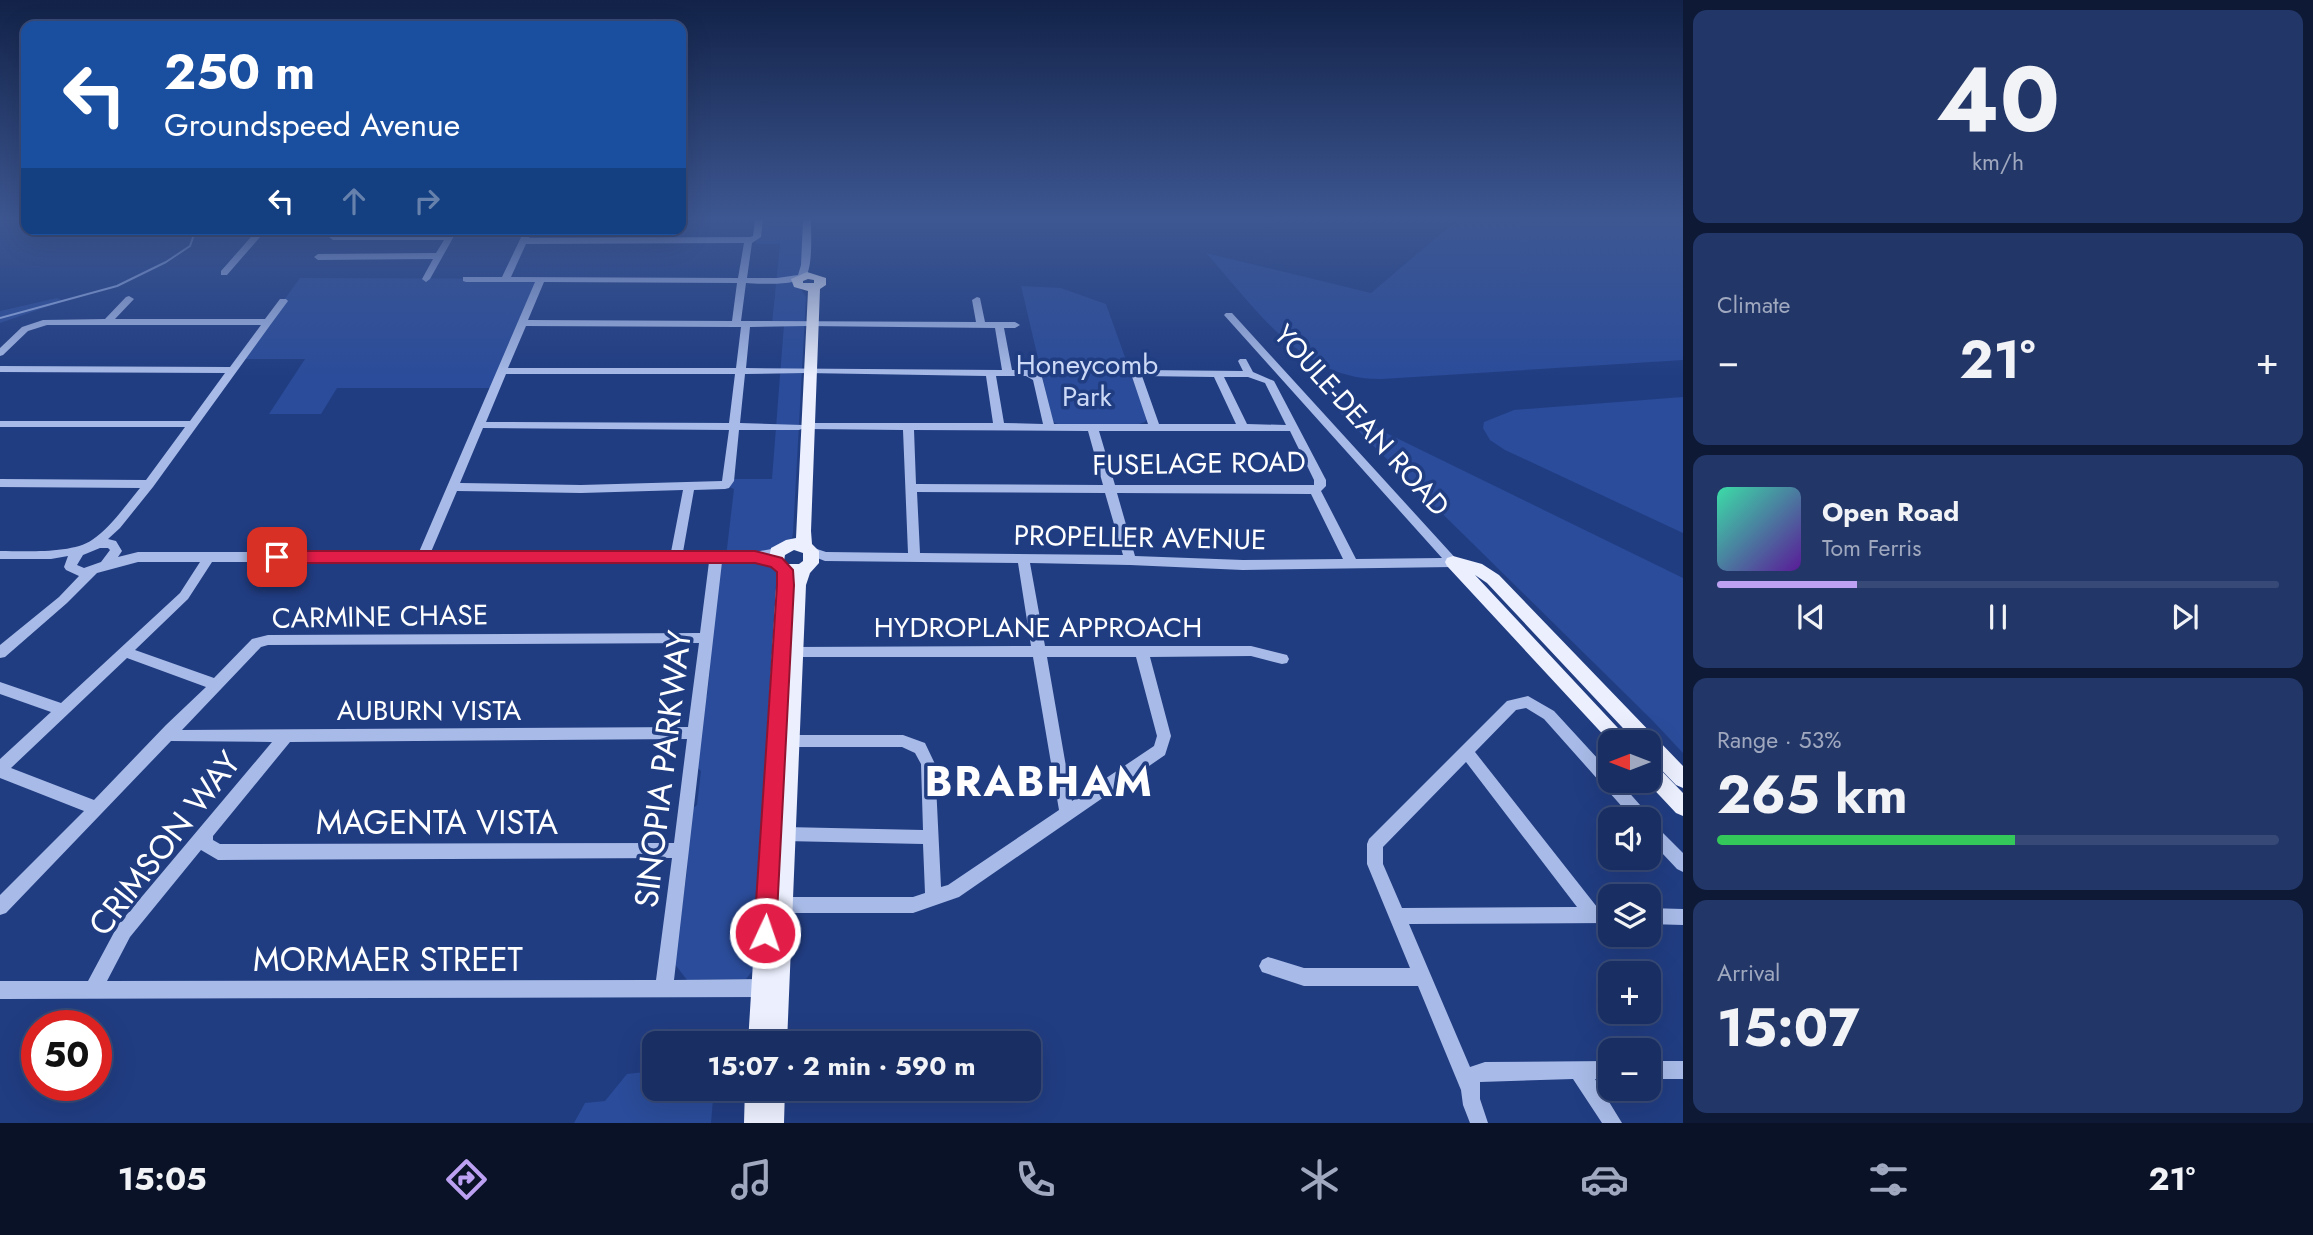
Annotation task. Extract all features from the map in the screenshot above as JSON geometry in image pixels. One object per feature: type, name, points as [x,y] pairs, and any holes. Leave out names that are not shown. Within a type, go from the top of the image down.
[{"type":"main road","points":[[774,1031],[769,988],[798,557],[803,531],[808,324],[805,279]]},
{"type":"main road","points":[[762,1031],[781,905],[798,557]]},
{"type":"main road","name":"YOULE-DEAN ROAD","points":[[1454,562],[1611,730]]},
{"type":"main road","name":"YOULE-DEAN ROAD","points":[[1454,562],[1476,568],[1493,579],[1637,730]]},
{"type":"main road","name":"YOULE-DEAN ROAD","points":[[1661,756],[1683,779]]},
{"type":"main road","points":[[1661,784],[1683,807]]},
{"type":"main road","points":[[756,1123],[757,1101]]},
{"type":"main road","points":[[772,1123],[773,1101]]},
{"type":"street","points":[[425,279],[429,272]]},
{"type":"street","points":[[505,279],[508,272]]},
{"type":"street","points":[[453,487],[581,489],[725,485],[728,481],[740,372],[743,272]]},
{"type":"street","points":[[466,279],[777,281],[805,279],[805,272]]},
{"type":"street","points":[[423,558],[541,279]]},
{"type":"street","points":[[108,321],[129,299]]},
{"type":"street","points":[[977,300],[981,325]]},
{"type":"street","points":[[66,597],[71,567],[89,547],[116,525],[149,485],[283,301]]},
{"type":"street","name":"YOULE-DEAN ROAD","points":[[1229,315],[1454,562]]},
{"type":"street","points":[[0,353],[25,329],[38,323],[268,322]]},
{"type":"street","points":[[522,323],[1015,325]]},
{"type":"street","points":[[999,325],[1007,372]]},
{"type":"street","points":[[1242,361],[1249,374]]},
{"type":"street","name":"FUSELAGE ROAD","points":[[912,488],[1315,490],[1320,486],[1320,480],[1269,381],[1249,374],[1134,368],[1155,428]]},
{"type":"street","points":[[0,369],[232,370]]},
{"type":"street","points":[[501,371],[1028,373],[1038,379],[1049,427]]},
{"type":"street","points":[[990,372],[999,427]]},
{"type":"street","points":[[1218,374],[1243,428]]},
{"type":"street","points":[[0,424],[193,424]]},
{"type":"street","points":[[479,425],[1293,428]]},
{"type":"street","points":[[908,426],[914,558]]},
{"type":"street","points":[[1093,428],[1130,560]]},
{"type":"street","points":[[0,483],[149,485]]},
{"type":"street","points":[[676,557],[689,486]]},
{"type":"street","points":[[1315,490],[1351,562]]},
{"type":"street","points":[[105,565],[115,556],[116,525]]},
{"type":"street","points":[[0,555],[51,555],[89,547],[114,547],[138,557]]},
{"type":"street","points":[[51,555],[71,567],[91,572]]},
{"type":"street","points":[[0,653],[91,572],[105,565],[138,557],[755,557]]},
{"type":"street","points":[[95,808],[0,770],[184,596],[209,557]]},
{"type":"street","name":"SINOPIA PARKWAY","points":[[664,987],[716,557]]},
{"type":"street","name":"PROPELLER AVENUE","points":[[755,557],[1130,560],[1243,565],[1454,562]]},
{"type":"street","points":[[1023,559],[1067,813]]},
{"type":"street","name":"CARMINE CHASE","points":[[0,907],[248,649],[268,640],[705,638]]},
{"type":"street","points":[[0,639],[17,639]]},
{"type":"street","name":"HYDROPLANE APPROACH","points":[[794,652],[1251,651],[1282,659]]},
{"type":"street","points":[[125,652],[214,684]]},
{"type":"street","points":[[781,905],[913,905],[953,891],[1160,751],[1164,736],[1142,653]]},
{"type":"street","points":[[0,688],[63,710]]},
{"type":"street","points":[[1479,1123],[1471,1103],[1469,1087],[1375,864],[1375,844],[1512,705],[1528,702],[1549,715],[1632,807]]},
{"type":"street","name":"AUBURN VISTA","points":[[171,729],[175,736],[693,733]]},
{"type":"street","name":"CRIMSON WAY","points":[[93,990],[124,931],[286,736]]},
{"type":"street","points":[[790,741],[903,741],[920,748],[928,764],[933,898]]},
{"type":"street","points":[[1467,752],[1592,915]]},
{"type":"street","name":"MAGENTA VISTA","points":[[205,835],[206,844],[218,852],[679,850]]},
{"type":"street","points":[[785,835],[930,836]]},
{"type":"street","points":[[1661,840],[1683,864]]},
{"type":"street","points":[[1399,916],[1598,915]]},
{"type":"street","points":[[1661,916],[1683,917]]},
{"type":"street","points":[[1268,966],[1304,977],[1422,978]]},
{"type":"street","name":"MORMAER STREET","points":[[0,990],[769,988]]},
{"type":"street","points":[[1578,1070],[1613,1123]]},
{"type":"street","points":[[1469,1087],[1473,1075],[1485,1071],[1598,1070]]},
{"type":"street","points":[[1661,1070],[1683,1070]]},
{"type":"green space","points":[[777,272],[801,272],[799,286],[806,297],[793,533],[791,544],[776,553],[785,570],[759,962],[746,979],[687,980],[674,963],[687,871],[690,810],[697,805],[701,771],[696,766],[703,699],[707,696],[710,670],[707,666],[716,557],[726,557],[734,489],[725,485],[728,479],[772,479],[784,325],[772,324]]},
{"type":"green space","points":[[1223,272],[1286,272],[1371,293],[1395,272],[1683,272],[1683,360],[1382,379],[1353,376],[1327,368],[1282,337]]},
{"type":"green space","points":[[300,278],[541,279],[494,388],[337,388],[321,414],[269,414],[305,359],[241,359]]},
{"type":"green space","name":"Honeycomb Park","points":[[1021,286],[1061,288],[1106,304],[1147,419],[1145,422],[1136,425],[1060,425],[1053,422]]},
{"type":"green space","points":[[57,298],[64,301],[0,323],[0,311]]},
{"type":"green space","points":[[1683,397],[1683,533],[1505,450],[1490,440],[1483,428],[1484,422],[1514,410]]},
{"type":"green space","points":[[1335,408],[1683,578],[1683,753],[1652,720]]},
{"type":"green space","points":[[642,1072],[642,1101],[713,1101],[711,1123],[574,1123],[585,1103],[605,1101],[627,1074]]},
{"type":"waterway","points":[[0,318],[117,286],[145,272]]},
{"type":"district","name":"BRABHAM","points":[[1039,781]]},
{"type":"route","points":[[277,557],[755,557],[776,563],[785,570],[786,585],[765,933]]}]
